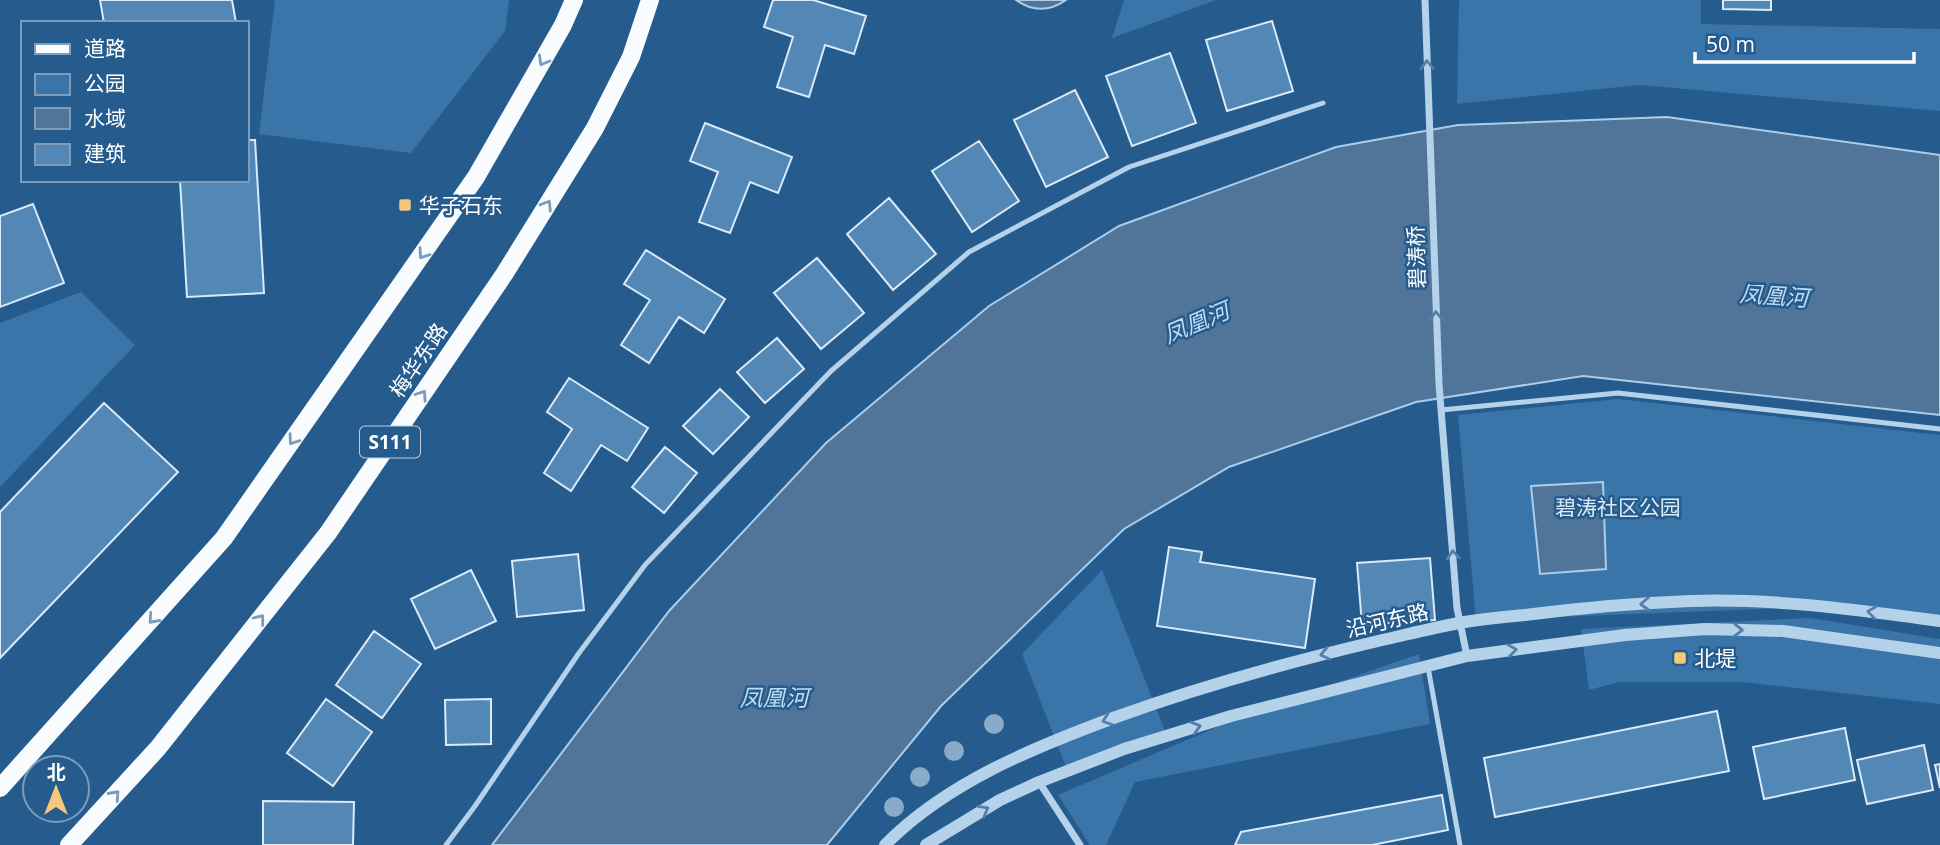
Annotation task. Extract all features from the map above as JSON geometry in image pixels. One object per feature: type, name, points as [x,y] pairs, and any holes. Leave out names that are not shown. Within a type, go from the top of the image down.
[{"type":"main road","points":[[0,788],[225,538],[476,177],[563,26],[574,0]]},
{"type":"main road","name":"梅华东路","points":[[69,845],[158,748],[328,533],[505,273],[595,128],[631,57],[650,0]]},
{"type":"street","name":"碧涛桥","points":[[1425,0],[1439,384],[1460,623],[1467,656]]},
{"type":"street","name":"沿河东路","points":[[885,845],[912,820],[966,784],[1075,732],[1156,703],[1308,657],[1460,623],[1592,607],[1694,601],[1798,604],[1940,621]]},
{"type":"street","points":[[926,845],[1000,800],[1124,749],[1231,716],[1467,656],[1625,635],[1705,629],[1783,631],[1940,653]]},
{"type":"street","points":[[1039,782],[1080,845]]},
{"type":"lane","points":[[446,845],[579,653],[645,565],[831,371],[969,252],[1129,167],[1323,103]]},
{"type":"lane","points":[[1441,410],[1618,393],[1940,429]]},
{"type":"lane","points":[[1427,667],[1460,845]]},
{"type":"green space","points":[[275,0],[509,0],[505,31],[411,153],[259,134]]},
{"type":"green space","points":[[1124,0],[1216,0],[1112,38]]},
{"type":"green space","points":[[1459,0],[1701,0],[1701,24],[1940,29],[1940,111],[1639,85],[1457,104]]},
{"type":"green space","points":[[81,292],[135,345],[0,487],[0,323]]},
{"type":"green space","name":"碧涛社区公园","points":[[1618,399],[1940,435],[1940,626],[1814,607],[1476,620],[1458,415]]},
{"type":"green space","points":[[1102,570],[1165,731],[1067,769],[1022,654]]},
{"type":"green space","points":[[1810,618],[1940,639],[1940,704],[1742,682],[1619,682],[1589,690],[1581,629]]},
{"type":"green space","points":[[1419,654],[1430,724],[1135,782],[1106,845],[1090,845],[1058,795],[1250,713]]},
{"type":"water","points":[[1016,0],[1066,0],[1053,7],[1041,9],[1029,7]]},
{"type":"water","name":"凤凰河","points":[[1667,117],[1940,155],[1940,415],[1583,376],[1416,402],[1229,467],[1124,529],[941,706],[827,845],[492,845],[669,611],[826,443],[989,306],[1119,226],[1336,147],[1458,125]]},
{"type":"water","points":[[1603,482],[1606,569],[1540,574],[1531,486]]},
{"type":"building","points":[[100,0],[232,0],[236,21],[104,21]]},
{"type":"building","points":[[773,0],[813,0],[866,16],[854,54],[825,45],[809,97],[777,87],[793,37],[764,27]]},
{"type":"building","points":[[1723,0],[1771,0],[1771,10],[1723,9]]},
{"type":"building","points":[[1272,21],[1293,91],[1227,111],[1206,40]]},
{"type":"building","points":[[1170,53],[1196,123],[1132,146],[1106,76]]},
{"type":"building","points":[[1075,90],[1108,157],[1046,187],[1014,120]]},
{"type":"building","points":[[705,123],[792,157],[778,193],[750,182],[730,233],[699,222],[718,172],[690,161]]},
{"type":"building","points":[[248,140],[255,140],[264,293],[187,297],[180,182],[248,182]]},
{"type":"building","points":[[979,141],[1019,201],[972,232],[932,171]]},
{"type":"building","points":[[889,198],[936,254],[893,290],[847,234]]},
{"type":"building","points":[[33,204],[64,283],[0,307],[0,216]]},
{"type":"building","points":[[646,250],[725,299],[704,333],[679,317],[649,363],[621,345],[650,300],[624,284]]},
{"type":"building","points":[[817,258],[864,313],[821,349],[774,293]]},
{"type":"building","points":[[777,338],[804,369],[765,403],[737,372]]},
{"type":"building","points":[[569,378],[648,428],[627,461],[601,445],[571,491],[544,473],[572,429],[547,412]]},
{"type":"building","points":[[720,389],[749,417],[713,454],[683,426]]},
{"type":"building","points":[[104,403],[178,472],[0,658],[0,512]]},
{"type":"building","points":[[665,447],[697,473],[664,513],[632,487]]},
{"type":"building","points":[[1169,547],[1202,552],[1200,562],[1315,579],[1305,648],[1157,626]]},
{"type":"building","points":[[578,554],[584,610],[517,617],[512,561]]},
{"type":"building","points":[[1430,558],[1435,620],[1362,625],[1357,563]]},
{"type":"building","points":[[471,570],[496,621],[435,649],[411,599]]},
{"type":"building","points":[[374,631],[421,664],[382,718],[336,685]]},
{"type":"building","points":[[326,699],[372,732],[333,786],[287,753]]},
{"type":"building","points":[[491,699],[491,744],[446,745],[445,700]]},
{"type":"building","points":[[1717,711],[1729,771],[1495,817],[1484,758]]},
{"type":"building","points":[[1845,728],[1855,780],[1764,799],[1753,747]]},
{"type":"building","points":[[1924,745],[1933,790],[1867,804],[1857,760]]},
{"type":"building","points":[[1940,764],[1940,788],[1935,765]]},
{"type":"building","points":[[1442,795],[1448,830],[1372,845],[1235,845],[1241,832]]},
{"type":"building","points":[[263,801],[354,802],[353,845],[263,845]]},
{"type":"place","name":"华子石东","points":[[405,205]]},
{"type":"place","name":"北堤","points":[[1680,658]]}]
